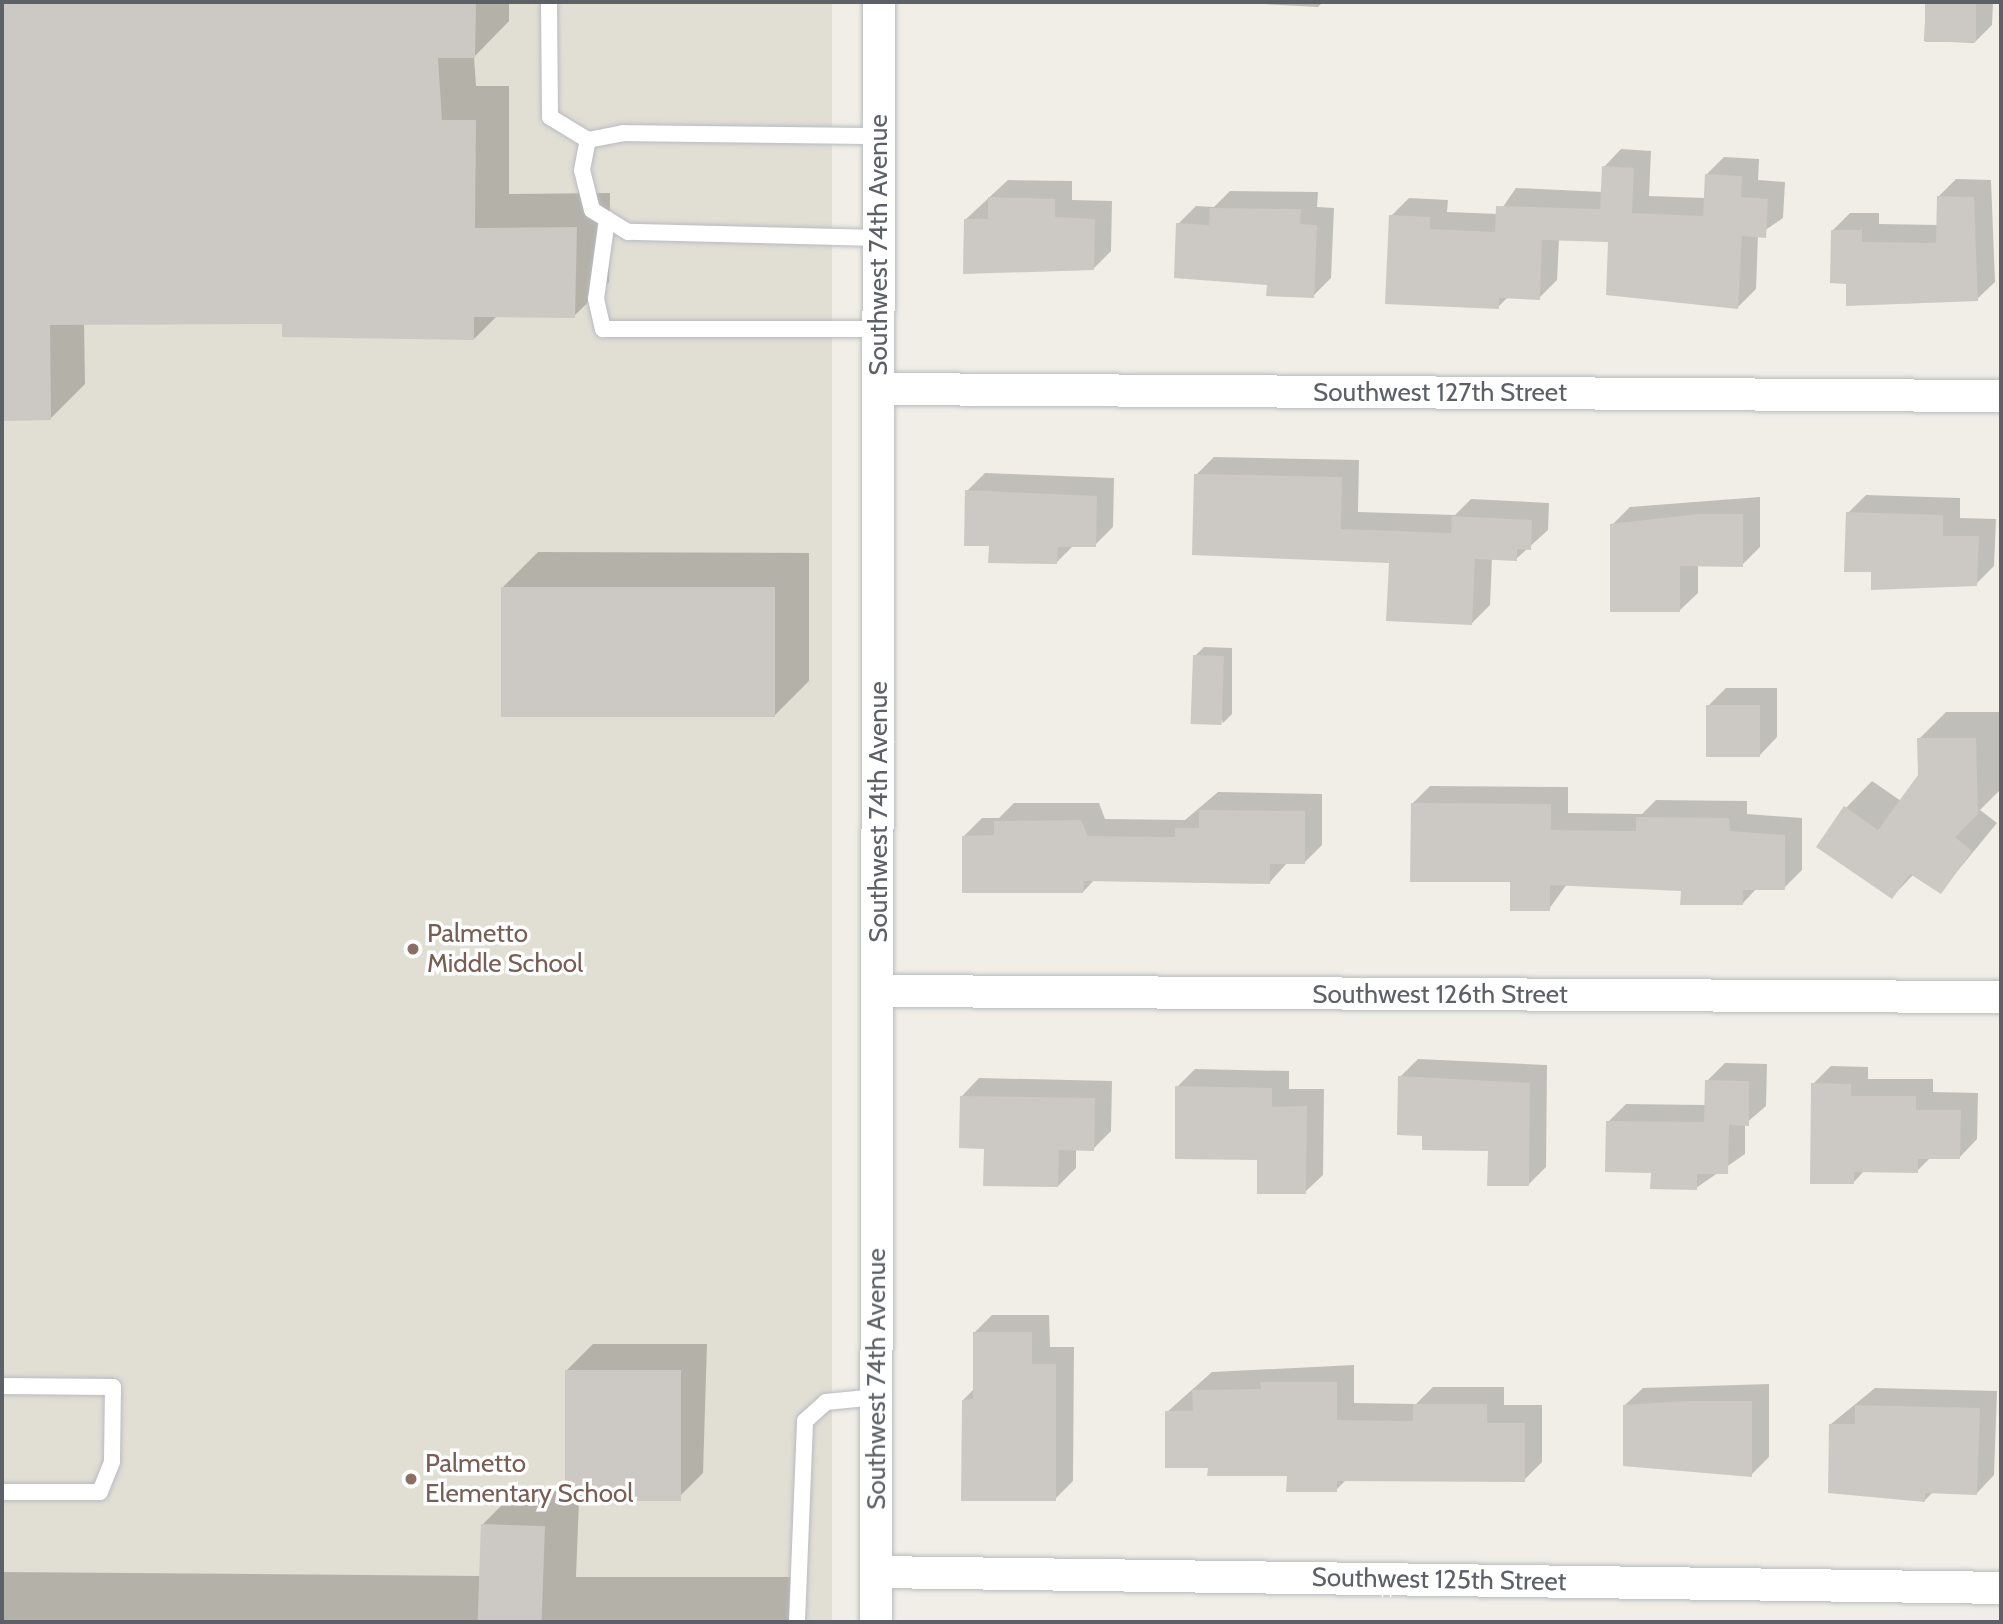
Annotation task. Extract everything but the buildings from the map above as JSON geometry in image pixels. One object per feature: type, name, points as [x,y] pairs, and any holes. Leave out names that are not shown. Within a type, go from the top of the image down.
[{"type":"street","name":"Southwest 74th Avenue","points":[[876,1622],[879,2]]},
{"type":"street","name":"Southwest 127th Street","points":[[879,389],[2001,396]]},
{"type":"street","name":"Southwest 126th Street","points":[[879,992],[2001,997]]},
{"type":"street","name":"Southwest 125th Street","points":[[876,1572],[2001,1588]]},
{"type":"lane","points":[[548,2],[550,117],[588,140],[623,133],[879,136]]},
{"type":"lane","points":[[588,140],[582,170],[592,209],[628,232],[879,238]]},
{"type":"lane","points":[[607,219],[596,299],[603,329],[878,329]]},
{"type":"lane","points":[[2,1386],[113,1387],[112,1462],[100,1492],[2,1492]]},
{"type":"lane","points":[[797,1622],[805,1421],[826,1402],[877,1397]]},
{"type":"shaded area","name":"Palmetto Middle School","points":[[2,2],[832,2],[832,1622],[2,1622]]},
{"type":"place","name":"Palmetto Middle School","points":[[413,949]]},
{"type":"place","name":"Palmetto Elementary School","points":[[411,1479]]}]
